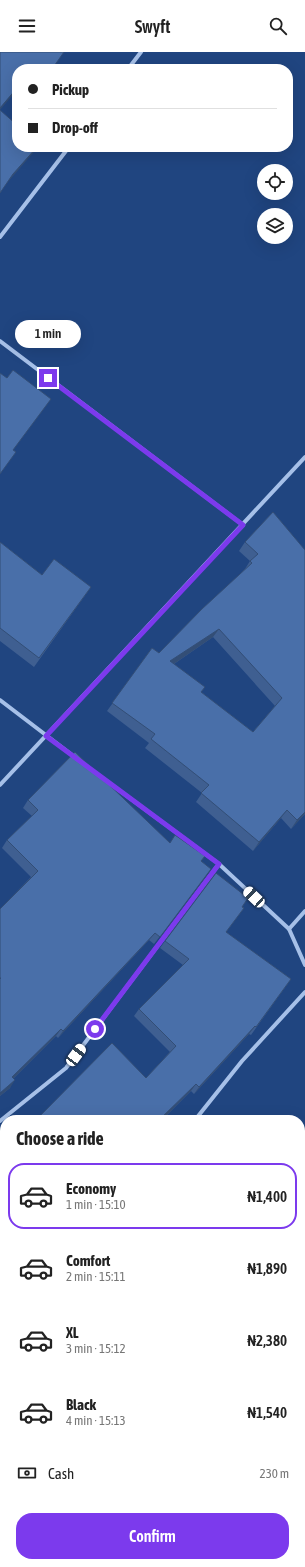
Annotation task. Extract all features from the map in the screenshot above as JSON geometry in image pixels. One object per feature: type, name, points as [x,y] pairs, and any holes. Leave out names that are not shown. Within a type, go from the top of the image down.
[{"type":"street","points":[[132,64],[141,52]]},
{"type":"street","points":[[0,237],[65,152]]},
{"type":"street","points":[[0,341],[243,525]]},
{"type":"street","points":[[0,785],[305,457]]},
{"type":"street","points":[[0,700],[78,760]]},
{"type":"street","points":[[91,769],[219,864],[289,929],[305,965]]},
{"type":"street","points":[[7,1115],[66,1068],[219,864]]},
{"type":"street","points":[[289,929],[305,911]]},
{"type":"street","points":[[199,1115],[242,1061],[305,992]]},
{"type":"building","points":[[0,52],[64,52],[56,64],[12,64],[12,94],[0,108]]},
{"type":"building","points":[[0,110],[12,121],[12,152],[33,152],[13,174],[0,193]]},
{"type":"building","points":[[13,370],[51,399],[13,450],[16,452],[0,474],[0,373],[7,378]]},
{"type":"building","points":[[273,512],[305,550],[305,812],[297,820],[287,810],[259,842],[201,793],[209,785],[151,739],[155,734],[112,703],[152,648],[159,653],[202,609],[252,563],[250,561],[258,554],[245,542]],"holes":[[[219,629],[282,698],[253,732],[201,692],[205,687],[170,661]]]},
{"type":"building","points":[[0,542],[42,575],[54,559],[91,587],[39,658],[0,628]]},
{"type":"building","points":[[75,752],[170,843],[175,835],[205,856],[201,861],[211,869],[160,937],[155,933],[63,1031],[61,1029],[12,1077],[15,1080],[0,1093],[0,909],[38,871],[7,840],[38,810],[28,800]]},
{"type":"building","points":[[216,873],[248,898],[242,907],[244,908],[226,932],[291,979],[256,1027],[255,1026],[199,1087],[196,1084],[164,1115],[41,1115],[112,1043],[146,1078],[176,1046],[139,1009],[189,959],[165,941]]},
{"type":"route","points":[[48,378],[243,525],[46,736],[219,864],[95,1029]]}]
